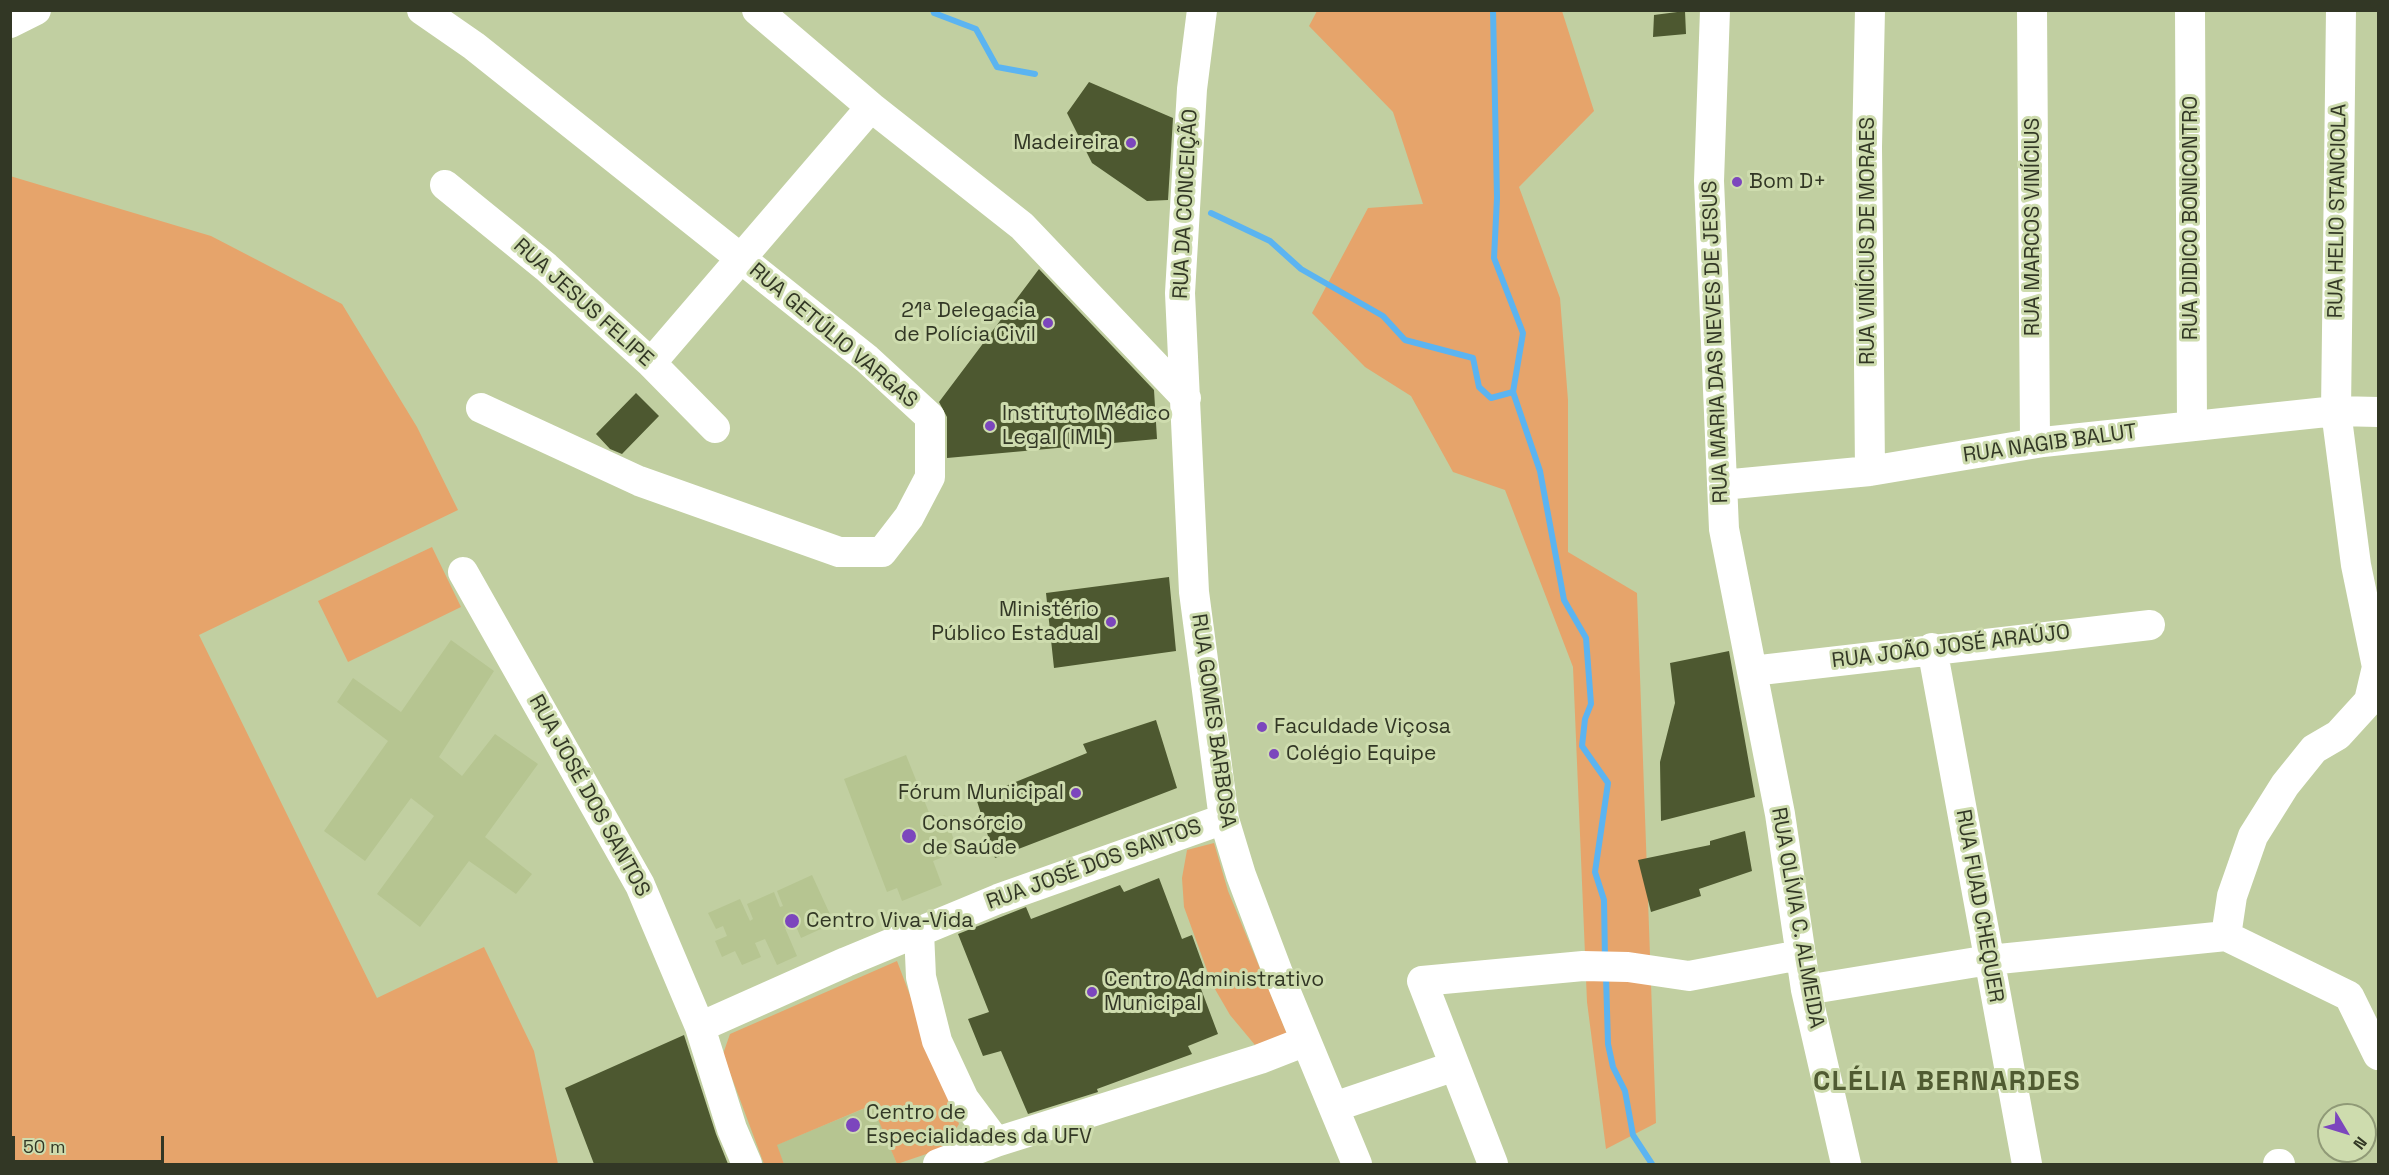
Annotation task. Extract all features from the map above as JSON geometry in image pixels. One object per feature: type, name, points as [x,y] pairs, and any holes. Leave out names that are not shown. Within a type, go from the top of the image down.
[{"type":"street","points":[[10,23],[36,10]]},
{"type":"street","name":"RUA GETÚLIO VARGAS","points":[[422,10],[474,46],[867,359],[930,417],[930,477],[909,517],[882,552],[839,552],[639,480],[481,408]]},
{"type":"street","points":[[757,10],[871,107],[1022,226],[1186,398]]},
{"type":"street","name":"RUA DA CONCEIÇÃO","points":[[1186,398],[1180,293],[1192,89],[1202,10]]},
{"type":"street","name":"RUA MARIA DAS NEVES DE JESUS","points":[[1715,10],[1709,181],[1724,529],[1752,671]]},
{"type":"street","name":"RUA VINÍCIUS DE MORAES","points":[[1870,10],[1867,147],[1870,471]]},
{"type":"street","name":"RUA MARCOS VINÍCIUS","points":[[2032,10],[2035,443]]},
{"type":"street","name":"RUA DIDICO BONICONTRO","points":[[2190,10],[2192,426]]},
{"type":"street","name":"RUA HELIO STANCIOLA","points":[[2226,936],[2232,896],[2253,836],[2285,784],[2314,749],[2337,735],[2369,701],[2377,667],[2356,565],[2336,411],[2341,10]]},
{"type":"street","points":[[651,363],[871,107]]},
{"type":"street","name":"RUA JESUS FELIPE","points":[[444,185],[546,267],[651,363],[715,428]]},
{"type":"street","name":"RUA GOMES BARBOSA","points":[[1186,398],[1194,592],[1224,819],[1241,875],[1357,1164]]},
{"type":"street","name":"RUA NAGIB BALUT","points":[[1722,485],[1870,471],[2035,443],[2336,411],[2379,412]]},
{"type":"street","name":"RUA JOSÉ DOS SANTOS","points":[[464,572],[640,885],[700,1028],[732,1129],[747,1164]]},
{"type":"street","name":"RUA JOÃO JOSÉ ARAÚJO","points":[[1752,671],[1932,648],[2150,625]]},
{"type":"street","name":"RUA FUAD CHEQUER","points":[[1932,648],[2027,1164]]},
{"type":"street","name":"RUA OLÍVIA C. ALMEIDA","points":[[1752,671],[1780,814],[1806,990],[1846,1164]]},
{"type":"street","name":"RUA JOSÉ DOS SANTOS","points":[[700,1028],[846,962],[998,899],[1224,819]]},
{"type":"street","points":[[919,932],[921,977],[937,1041],[964,1099],[996,1142]]},
{"type":"street","points":[[1806,990],[1989,960],[2226,936],[2349,996],[2379,1055]]},
{"type":"street","points":[[1493,1164],[1422,981],[1582,966],[1628,968],[1689,976],[1800,955]]},
{"type":"street","points":[[938,1164],[996,1142],[1249,1062],[1306,1041]]},
{"type":"street","points":[[1334,1107],[1455,1066]]},
{"type":"shaded area","points":[[1317,11],[1562,11],[1594,111],[1519,187],[1560,298],[1568,400],[1568,552],[1637,593],[1656,1123],[1606,1149],[1587,1002],[1573,667],[1505,490],[1453,472],[1411,396],[1365,367],[1312,313],[1368,208],[1423,204],[1393,112],[1309,26]]},
{"type":"shaded area","points":[[10,176],[211,236],[342,304],[417,427],[458,510],[199,635],[377,998],[484,947],[534,1051],[558,1164],[11,1164]]},
{"type":"shaded area","points":[[432,547],[461,607],[348,662],[318,601]]},
{"type":"shaded area","points":[[451,640],[494,671],[439,757],[462,776],[495,734],[538,764],[485,837],[532,874],[516,894],[469,861],[420,927],[377,894],[434,816],[411,798],[365,861],[324,831],[388,741],[337,702],[353,678],[401,712]]},
{"type":"shaded area","name":"Consórcio de Saúde","points":[[906,755],[932,820],[945,815],[958,851],[933,861],[942,885],[902,901],[897,888],[887,892],[844,779]]},
{"type":"shaded area","points":[[1214,843],[1228,891],[1287,1034],[1255,1045],[1230,1015],[1212,984],[1184,907],[1182,878],[1187,850]]},
{"type":"shaded area","name":"Centro Viva-Vida","points":[[812,875],[834,923],[801,938],[795,924],[785,928],[797,956],[777,965],[765,939],[755,943],[761,957],[742,965],[735,951],[722,957],[715,941],[727,936],[723,926],[716,929],[708,913],[740,899],[750,921],[753,919],[747,904],[774,892],[780,907],[783,906],[777,891]]},
{"type":"shaded area","points":[[897,961],[959,1124],[944,1148],[897,1164],[872,1105],[777,1145],[784,1164],[764,1164],[723,1054],[730,1034]]},
{"type":"shaded area","name":"Centro de Especialidades da UFV","points":[[873,1105],[897,1164],[784,1164],[776,1145]]},
{"type":"building","points":[[1685,11],[1686,34],[1653,37],[1654,15]]},
{"type":"building","name":"Madeireira","points":[[1089,82],[1173,118],[1168,200],[1147,201],[1092,163],[1067,113]]},
{"type":"building","name":"21ª Delegacia de Polícia Civil","points":[[1039,269],[1154,390],[1157,439],[947,458],[947,417],[939,402]]},
{"type":"building","points":[[636,393],[659,416],[622,454],[610,449],[596,434]]},
{"type":"building","name":"Ministério Público Estadual","points":[[1169,577],[1176,651],[1054,668],[1046,593]]},
{"type":"building","points":[[1729,651],[1755,797],[1661,821],[1660,762],[1675,703],[1670,663]]},
{"type":"building","name":"Fórum Municipal","points":[[1156,720],[1177,788],[995,858],[976,798],[1087,753],[1083,744]]},
{"type":"building","points":[[1745,831],[1752,871],[1699,889],[1701,896],[1651,912],[1638,860],[1710,845],[1710,841]]},
{"type":"building","name":"Centro Administrativo Municipal","points":[[1159,878],[1182,939],[1192,935],[1204,968],[1195,973],[1218,1034],[1188,1046],[1192,1054],[1097,1089],[1098,1092],[1028,1114],[1001,1051],[983,1056],[968,1019],[989,1012],[958,934],[1026,907],[1031,919],[1120,885],[1124,892]]},
{"type":"building","points":[[684,1035],[728,1164],[594,1164],[565,1088]]},
{"type":"waterway","points":[[933,10],[934,13],[976,29],[997,67],[1035,74]]},
{"type":"waterway","points":[[1493,10],[1497,198],[1494,258],[1523,333],[1513,392],[1540,471],[1564,600],[1586,638],[1591,704],[1585,719],[1582,746],[1608,783],[1595,872],[1604,900],[1605,960]]},
{"type":"waterway","points":[[1211,213],[1270,241],[1301,269],[1383,316],[1405,340],[1473,358],[1479,387],[1491,398],[1513,392]]},
{"type":"waterway","points":[[1606,976],[1608,1044],[1613,1067],[1625,1091],[1633,1135],[1652,1164]]},
{"type":"place","name":"Madeireira","points":[[1131,143]]},
{"type":"place","name":"Bom D+","points":[[1737,182]]},
{"type":"place","name":"21ª Delegacia de Polícia Civil","points":[[1048,323]]},
{"type":"place","name":"Instituto Médico Legal (IML)","points":[[990,426]]},
{"type":"place","name":"Ministério Público Estadual","points":[[1111,622]]},
{"type":"place","name":"Faculdade Viçosa","points":[[1262,727]]},
{"type":"place","name":"Colégio Equipe","points":[[1274,754]]},
{"type":"place","name":"Fórum Municipal","points":[[1076,793]]},
{"type":"place","name":"Consórcio de Saúde","points":[[909,836]]},
{"type":"place","name":"Centro Viva-Vida","points":[[792,921]]},
{"type":"place","name":"Centro Administrativo Municipal","points":[[1092,992]]},
{"type":"place","name":"Centro de Especialidades da UFV","points":[[853,1125]]},
{"type":"district","name":"CLÉLIA BERNARDES","points":[[1947,1083]]}]
